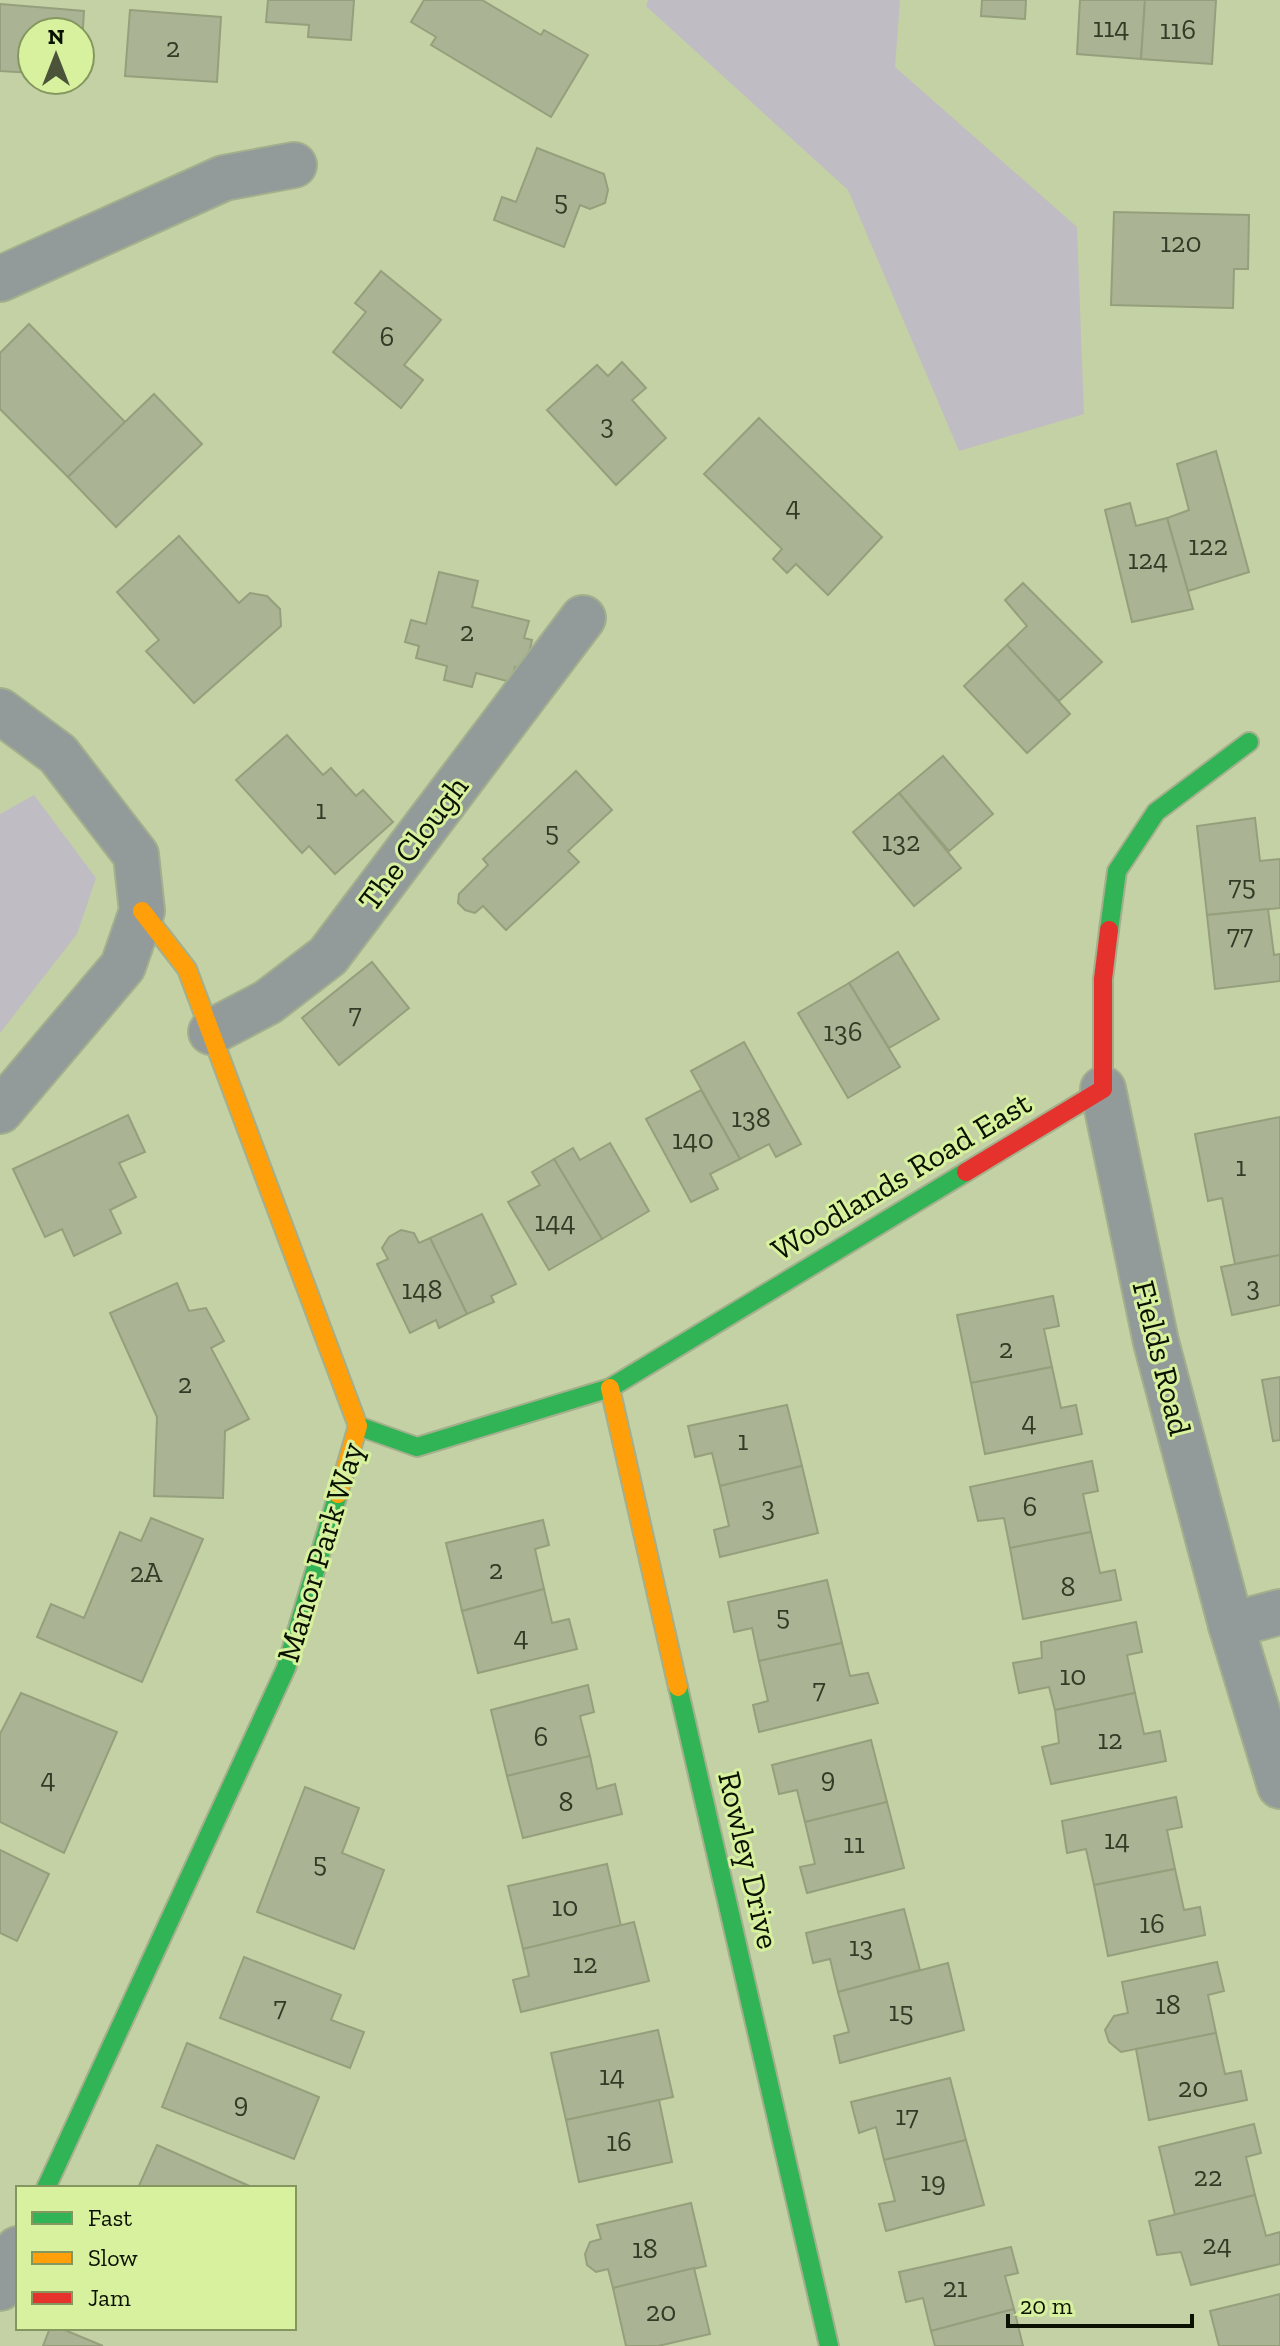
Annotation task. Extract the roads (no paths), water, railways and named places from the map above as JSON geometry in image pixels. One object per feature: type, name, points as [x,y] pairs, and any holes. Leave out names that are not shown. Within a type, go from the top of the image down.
[{"type":"street","points":[[0,279],[224,178],[294,165]]},
{"type":"street","name":"The Clough","points":[[211,1032],[268,1002],[328,956],[583,618]]},
{"type":"street","points":[[0,711],[58,754],[136,855],[142,911],[123,966],[0,1111]]},
{"type":"street","points":[[1103,1089],[1103,979],[1117,871],[1156,812],[1249,742]]},
{"type":"street","name":"Manor Park Way","points":[[47,2186],[286,1668],[358,1426],[187,969],[142,911]]},
{"type":"street","name":"Woodlands Road East","points":[[358,1426],[417,1447],[610,1388],[1103,1089]]},
{"type":"street","name":"Fields Road","points":[[1103,1089],[1156,1342],[1231,1625],[1280,1786]]},
{"type":"street","name":"Rowley Drive","points":[[610,1388],[829,2346]]},
{"type":"street","points":[[1231,1625],[1280,1612]]},
{"type":"street","points":[[0,2288],[16,2253]]}]
